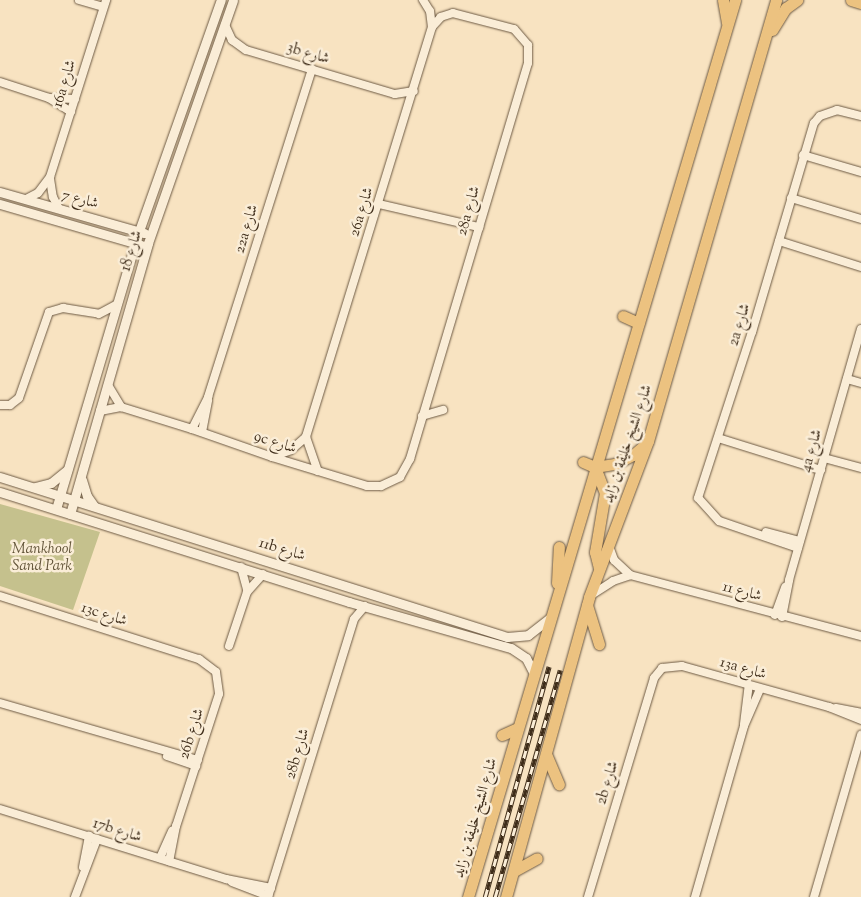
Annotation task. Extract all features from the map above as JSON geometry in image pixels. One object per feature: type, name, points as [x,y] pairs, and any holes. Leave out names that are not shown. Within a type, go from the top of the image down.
[{"type":"main road","points":[[723,0],[727,25]]},
{"type":"main road","name":"شارع الشيخ خليفة بن زايد","points":[[468,897],[594,466],[639,323],[735,0]]},
{"type":"main road","name":"شارع الشيخ خليفة بن زايد","points":[[506,897],[588,601],[608,541],[648,441],[776,0]]},
{"type":"main road","points":[[764,42],[781,15],[797,0]]},
{"type":"main road","points":[[851,0],[861,3]]},
{"type":"main road","points":[[623,316],[639,323]]},
{"type":"main road","points":[[583,462],[594,466],[624,460],[648,441]]},
{"type":"main road","points":[[594,466],[605,493],[595,552],[599,569]]},
{"type":"main road","points":[[559,547],[556,574],[559,588]]},
{"type":"main road","points":[[588,601],[598,644]]},
{"type":"main road","points":[[502,735],[518,728]]},
{"type":"main road","points":[[546,754],[559,784]]},
{"type":"main road","points":[[514,871],[537,858]]},
{"type":"street","points":[[79,0],[104,4]]},
{"type":"street","name":"شارع 18","points":[[56,509],[71,466],[140,231],[221,0]]},
{"type":"street","name":"شارع 18","points":[[70,514],[149,242],[234,0]]},
{"type":"street","points":[[423,0],[430,11],[432,27]]},
{"type":"street","name":"16a شارع","points":[[26,200],[38,193],[50,177],[104,4]]},
{"type":"street","name":"28a شارع","points":[[410,459],[530,51],[525,39],[514,30],[460,14],[447,14],[432,27]]},
{"type":"street","name":"3b شارع","points":[[225,24],[232,40],[241,47],[395,94],[414,91]]},
{"type":"street","name":"26a شارع","points":[[306,437],[409,108],[432,27]]},
{"type":"street","name":"22a شارع","points":[[202,432],[208,397],[312,69]]},
{"type":"street","points":[[0,82],[49,98],[71,112]]},
{"type":"street","name":"3b شارع","points":[[395,94],[409,108]]},
{"type":"street","points":[[49,98],[75,99]]},
{"type":"street","name":"2a شارع","points":[[799,544],[719,520],[698,498],[814,123],[820,116],[837,110],[861,116]]},
{"type":"street","points":[[804,155],[861,172]]},
{"type":"street","points":[[50,177],[53,197],[60,209]]},
{"type":"street","name":"شارع 7","points":[[0,192],[140,231],[149,242]]},
{"type":"street","points":[[791,198],[861,219]]},
{"type":"street","points":[[380,201],[478,231]]},
{"type":"street","name":"شارع 7","points":[[0,204],[136,244],[149,242]]},
{"type":"street","points":[[779,241],[861,267]]},
{"type":"street","points":[[0,405],[10,405],[19,398],[49,312],[63,308],[99,314],[118,304]]},
{"type":"street","name":"4a شارع","points":[[779,616],[820,470],[859,342],[861,329]]},
{"type":"street","points":[[847,379],[861,383]]},
{"type":"street","points":[[108,385],[122,407]]},
{"type":"street","name":"22a شارع","points":[[192,429],[208,397]]},
{"type":"street","name":"9c شارع","points":[[100,411],[122,407],[202,432],[272,457],[367,486],[381,486],[400,477],[410,459]]},
{"type":"street","points":[[422,416],[443,410]]},
{"type":"street","points":[[272,457],[291,450],[306,437],[318,471]]},
{"type":"street","points":[[718,438],[820,470]]},
{"type":"street","points":[[824,458],[861,468]]},
{"type":"street","points":[[35,487],[56,480],[71,466]]},
{"type":"street","name":"11b شارع","points":[[0,477],[506,636],[528,635],[550,618]]},
{"type":"street","points":[[82,478],[85,492],[94,506]]},
{"type":"street","name":"11b شارع","points":[[0,492],[349,602],[511,648],[526,658],[534,674]]},
{"type":"street","points":[[588,601],[605,585],[630,575],[614,560],[608,541]]},
{"type":"street","points":[[240,567],[246,579],[247,592]]},
{"type":"street","points":[[228,646],[247,592],[263,574]]},
{"type":"street","name":"شارع 11","points":[[630,575],[846,634],[861,636]]},
{"type":"street","name":"13c شارع","points":[[0,596],[199,659]]},
{"type":"street","points":[[349,602],[354,619]]},
{"type":"street","name":"28b شارع","points":[[269,894],[354,619],[365,606]]},
{"type":"street","name":"شارع 11","points":[[846,634],[861,642]]},
{"type":"street","name":"26b شارع","points":[[169,861],[176,826],[220,686],[216,672],[199,659]]},
{"type":"street","name":"13a شارع","points":[[654,678],[662,668],[676,665],[829,708],[861,720]]},
{"type":"street","name":"2b شارع","points":[[588,897],[654,678]]},
{"type":"street","points":[[744,726],[749,686]]},
{"type":"street","points":[[695,897],[744,726],[760,689]]},
{"type":"street","points":[[0,703],[197,763]]},
{"type":"street","name":"13a شارع","points":[[829,708],[861,713]]},
{"type":"street","points":[[814,897],[860,744]]},
{"type":"street","name":"17b شارع","points":[[0,810],[160,858],[269,894]]},
{"type":"street","name":"26b شارع","points":[[160,858],[176,826]]},
{"type":"street","points":[[75,897],[93,838]]},
{"type":"green space","name":"Mankhool Sand Park","points":[[0,504],[100,532],[73,610],[0,586]]},
{"type":"railway","points":[[485,897],[549,667]]},
{"type":"railway","points":[[495,897],[560,670]]}]
